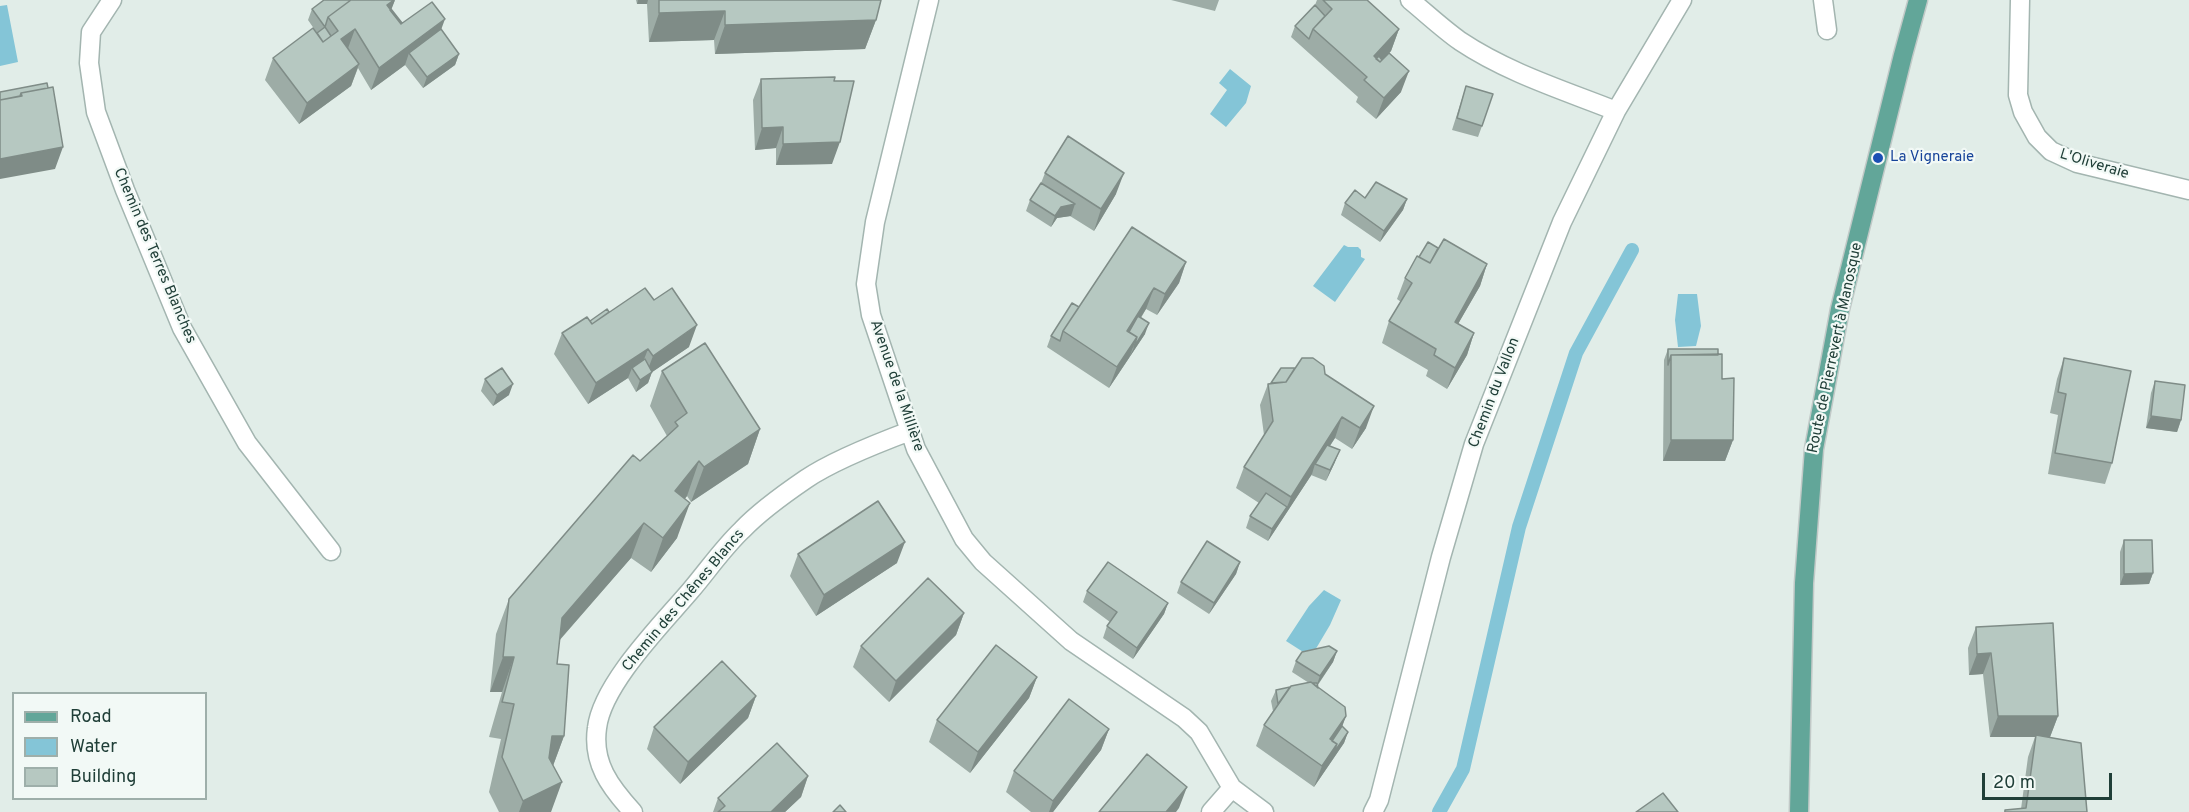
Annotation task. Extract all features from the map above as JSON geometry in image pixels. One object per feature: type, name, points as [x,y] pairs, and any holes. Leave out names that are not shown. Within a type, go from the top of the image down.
[{"type":"main road","name":"Route de Pierrevert à Manosque","points":[[1798,812],[1803,600],[1814,449],[1840,309],[1918,0]]},
{"type":"street","name":"Chemin des Terres Blanches","points":[[112,0],[92,32],[89,63],[96,112],[125,190],[182,328],[247,443],[331,551]]},
{"type":"street","name":"Avenue de la Millière","points":[[928,0],[875,222],[866,284],[871,315],[916,450],[964,539],[983,562],[1071,641],[1185,718],[1199,732],[1232,788],[1264,812]]},
{"type":"street","points":[[1410,0],[1459,40],[1493,61],[1616,111]]},
{"type":"street","name":"Chemin du Vallon","points":[[1373,812],[1379,800],[1441,557],[1474,444],[1562,222],[1616,111],[1683,0]]},
{"type":"street","points":[[1823,0],[1827,30]]},
{"type":"street","name":"L'Oliveraie","points":[[2020,0],[2018,95],[2023,112],[2037,137],[2050,151],[2077,163],[2189,190]]},
{"type":"street","name":"Chemin des Chênes Blancs","points":[[633,812],[614,792],[600,770],[596,748],[597,726],[608,696],[626,666],[741,530],[777,500],[808,478],[875,444],[910,431]]},
{"type":"street","points":[[1211,812],[1232,788]]},
{"type":"water","points":[[7,5],[18,62],[0,66],[0,6]]},
{"type":"water","points":[[1230,69],[1251,86],[1246,103],[1226,127],[1210,114],[1227,90],[1219,83]]},
{"type":"water","points":[[1344,245],[1358,247],[1361,250],[1361,257],[1365,259],[1335,302],[1313,286]]},
{"type":"water","points":[[1678,294],[1697,294],[1701,326],[1696,346],[1678,347],[1675,320]]},
{"type":"water","points":[[1324,590],[1341,600],[1330,625],[1311,657],[1286,641],[1309,606]]},
{"type":"building","points":[[324,0],[351,0],[328,17],[325,27],[312,9]]},
{"type":"building","points":[[351,0],[394,0],[387,5],[401,24],[432,2],[445,19],[379,68],[355,29],[341,39],[359,64],[307,103],[273,58],[313,28],[323,42],[338,31],[328,17]]},
{"type":"building","points":[[659,0],[881,0],[876,20],[725,25],[725,11],[659,13]]},
{"type":"building","points":[[1323,0],[1367,0],[1399,29],[1374,56],[1380,62],[1389,53],[1409,71],[1384,98],[1364,80],[1367,77],[1313,29],[1332,9]]},
{"type":"building","points":[[1315,5],[1325,16],[1313,29],[1309,39],[1295,26]]},
{"type":"building","points":[[390,10],[402,23],[401,24]]},
{"type":"building","points":[[325,27],[331,36],[323,42],[317,33]]},
{"type":"building","points":[[441,29],[459,54],[427,77],[409,53]]},
{"type":"building","points":[[835,77],[834,81],[854,81],[840,142],[783,144],[783,127],[762,128],[761,79]]},
{"type":"building","points":[[47,83],[48,88],[0,100],[0,92]]},
{"type":"building","points":[[1466,86],[1493,94],[1482,126],[1457,118]]},
{"type":"building","points":[[53,87],[63,147],[0,159],[0,100]]},
{"type":"building","points":[[1068,136],[1124,173],[1101,209],[1045,173]]},
{"type":"building","points":[[1376,182],[1407,199],[1384,231],[1345,203],[1355,190],[1365,198]]},
{"type":"building","points":[[1041,183],[1075,204],[1061,207],[1055,216],[1030,200]]},
{"type":"building","points":[[1132,227],[1186,262],[1165,294],[1154,288],[1127,331],[1137,337],[1117,367],[1063,331]]},
{"type":"building","points":[[1444,239],[1487,264],[1455,322],[1474,333],[1455,368],[1434,355],[1436,349],[1389,321],[1412,283],[1405,278],[1417,256],[1430,263]]},
{"type":"building","points":[[1428,242],[1438,248],[1430,263],[1419,257]]},
{"type":"building","points":[[645,288],[654,300],[672,288],[697,325],[653,356],[648,349],[596,383],[562,333],[587,317],[592,324]]},
{"type":"building","points":[[1072,303],[1079,307],[1063,331],[1060,341],[1051,336]]},
{"type":"building","points":[[607,309],[609,312],[592,324],[590,321]]},
{"type":"building","points":[[1138,316],[1149,323],[1134,347],[1137,337],[1129,332]]},
{"type":"building","points":[[705,343],[760,429],[704,467],[699,461],[675,491],[690,503],[663,538],[644,523],[562,618],[557,664],[569,665],[564,736],[552,736],[549,758],[562,782],[523,801],[502,757],[514,704],[502,702],[514,657],[503,657],[509,599],[633,455],[640,461],[678,426],[675,422],[687,413],[662,371]]},
{"type":"building","points":[[1668,349],[1718,349],[1718,355],[1671,355],[1668,365]]},
{"type":"building","points":[[1722,354],[1722,379],[1734,378],[1733,440],[1671,440],[1671,355]]},
{"type":"building","points":[[1302,358],[1313,358],[1324,366],[1325,374],[1374,406],[1360,428],[1342,417],[1291,497],[1244,467],[1273,421],[1268,384],[1286,382]]},
{"type":"building","points":[[2064,358],[2131,371],[2112,463],[2055,453],[2066,394],[2058,392]]},
{"type":"building","points":[[645,359],[652,372],[640,380],[632,368]]},
{"type":"building","points":[[502,368],[513,384],[497,395],[485,379]]},
{"type":"building","points":[[1281,368],[1295,368],[1286,382],[1271,383]]},
{"type":"building","points":[[2155,381],[2185,385],[2181,420],[2151,416]]},
{"type":"building","points":[[1327,445],[1340,450],[1330,470],[1315,464]]},
{"type":"building","points":[[1266,493],[1287,507],[1272,529],[1250,516]]},
{"type":"building","points":[[878,501],[905,542],[824,595],[798,554]]},
{"type":"building","points":[[2124,540],[2152,540],[2153,573],[2124,574]]},
{"type":"building","points":[[1207,541],[1240,562],[1214,603],[1181,582]]},
{"type":"building","points":[[1108,562],[1168,603],[1137,648],[1107,626],[1117,612],[1087,591]]},
{"type":"building","points":[[928,578],[964,613],[896,681],[861,646]]},
{"type":"building","points":[[2053,623],[2058,716],[1998,716],[1991,653],[1977,654],[1976,627]]},
{"type":"building","points":[[996,645],[1037,677],[978,752],[937,720]]},
{"type":"building","points":[[1329,646],[1337,651],[1320,676],[1296,661],[1302,652]]},
{"type":"building","points":[[722,661],[756,696],[688,762],[654,727]]},
{"type":"building","points":[[1311,682],[1345,707],[1346,716],[1330,739],[1337,744],[1322,766],[1264,725],[1291,686]]},
{"type":"building","points":[[1290,687],[1278,704],[1276,690]]},
{"type":"building","points":[[1069,699],[1109,729],[1053,801],[1014,771]]},
{"type":"building","points":[[1342,726],[1348,732],[1333,754],[1337,744],[1332,741]]},
{"type":"building","points":[[2036,735],[2081,743],[2087,812],[2005,812],[2005,810],[2026,808]]},
{"type":"building","points":[[777,743],[808,776],[771,812],[718,812],[725,806],[718,798]]},
{"type":"building","points":[[1147,754],[1187,787],[1166,812],[1099,812]]},
{"type":"building","points":[[1663,793],[1678,812],[1636,812]]},
{"type":"building","points":[[840,805],[846,812],[833,812]]},
{"type":"waterway","points":[[1439,812],[1463,769],[1519,527],[1576,353],[1632,250]]},
{"type":"place","name":"La Vigneraie","points":[[1878,158]]}]
